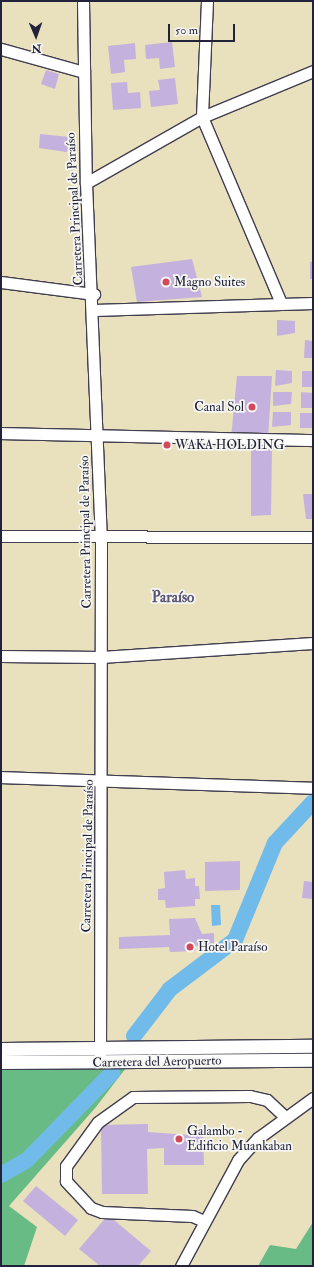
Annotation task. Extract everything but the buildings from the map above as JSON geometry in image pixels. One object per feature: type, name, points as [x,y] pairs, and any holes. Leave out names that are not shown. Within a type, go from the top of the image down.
[{"type":"main road","name":"Carretera del Aeropuerto","points":[[1,1049],[100,1050],[313,1046]]},
{"type":"main road","name":"Carretera del Aeropuerto","points":[[1,1062],[100,1064],[313,1060]]},
{"type":"street","name":"Carretera Principal de Paraíso","points":[[83,1],[86,183],[94,294],[101,539],[103,778],[100,1064]]},
{"type":"street","points":[[207,1],[202,116],[281,303]]},
{"type":"street","points":[[1,49],[84,72]]},
{"type":"street","points":[[86,183],[202,116],[313,71]]},
{"type":"street","points":[[1,282],[94,294]]},
{"type":"street","points":[[94,310],[313,302]]},
{"type":"street","points":[[1,433],[313,440]]},
{"type":"street","points":[[1,536],[101,539],[313,537]]},
{"type":"street","points":[[1,656],[101,657],[313,643]]},
{"type":"street","points":[[1,776],[103,778],[313,788]]},
{"type":"street","points":[[204,1221],[192,1216],[102,1212],[91,1208],[66,1181],[66,1166],[98,1122],[133,1097],[250,1096],[267,1100],[284,1116]]},
{"type":"street","points":[[181,1266],[238,1160],[284,1116],[313,1098]]},
{"type":"green space","points":[[139,1051],[96,1107],[9,1206],[37,1227],[24,1266],[1,1266],[1,1053]]},
{"type":"green space","points":[[313,1222],[313,1266],[258,1266],[270,1245],[296,1249]]},
{"type":"water","points":[[211,905],[220,905],[221,925],[212,926]]},
{"type":"waterway","points":[[134,1036],[170,989],[235,940],[275,843],[313,802]]},
{"type":"waterway","points":[[1,1175],[27,1160],[112,1073]]},
{"type":"place","name":"Magno Suites","points":[[166,282]]},
{"type":"place","name":"Canal Sol","points":[[252,407]]},
{"type":"place","name":"WAKA HOLDING","points":[[167,445]]},
{"type":"place","name":"Hotel Paraíso","points":[[190,947]]},
{"type":"place","name":"Galambo - Edificio Muankaban","points":[[179,1139]]},
{"type":"district","name":"Paraíso","points":[[173,598]]}]
